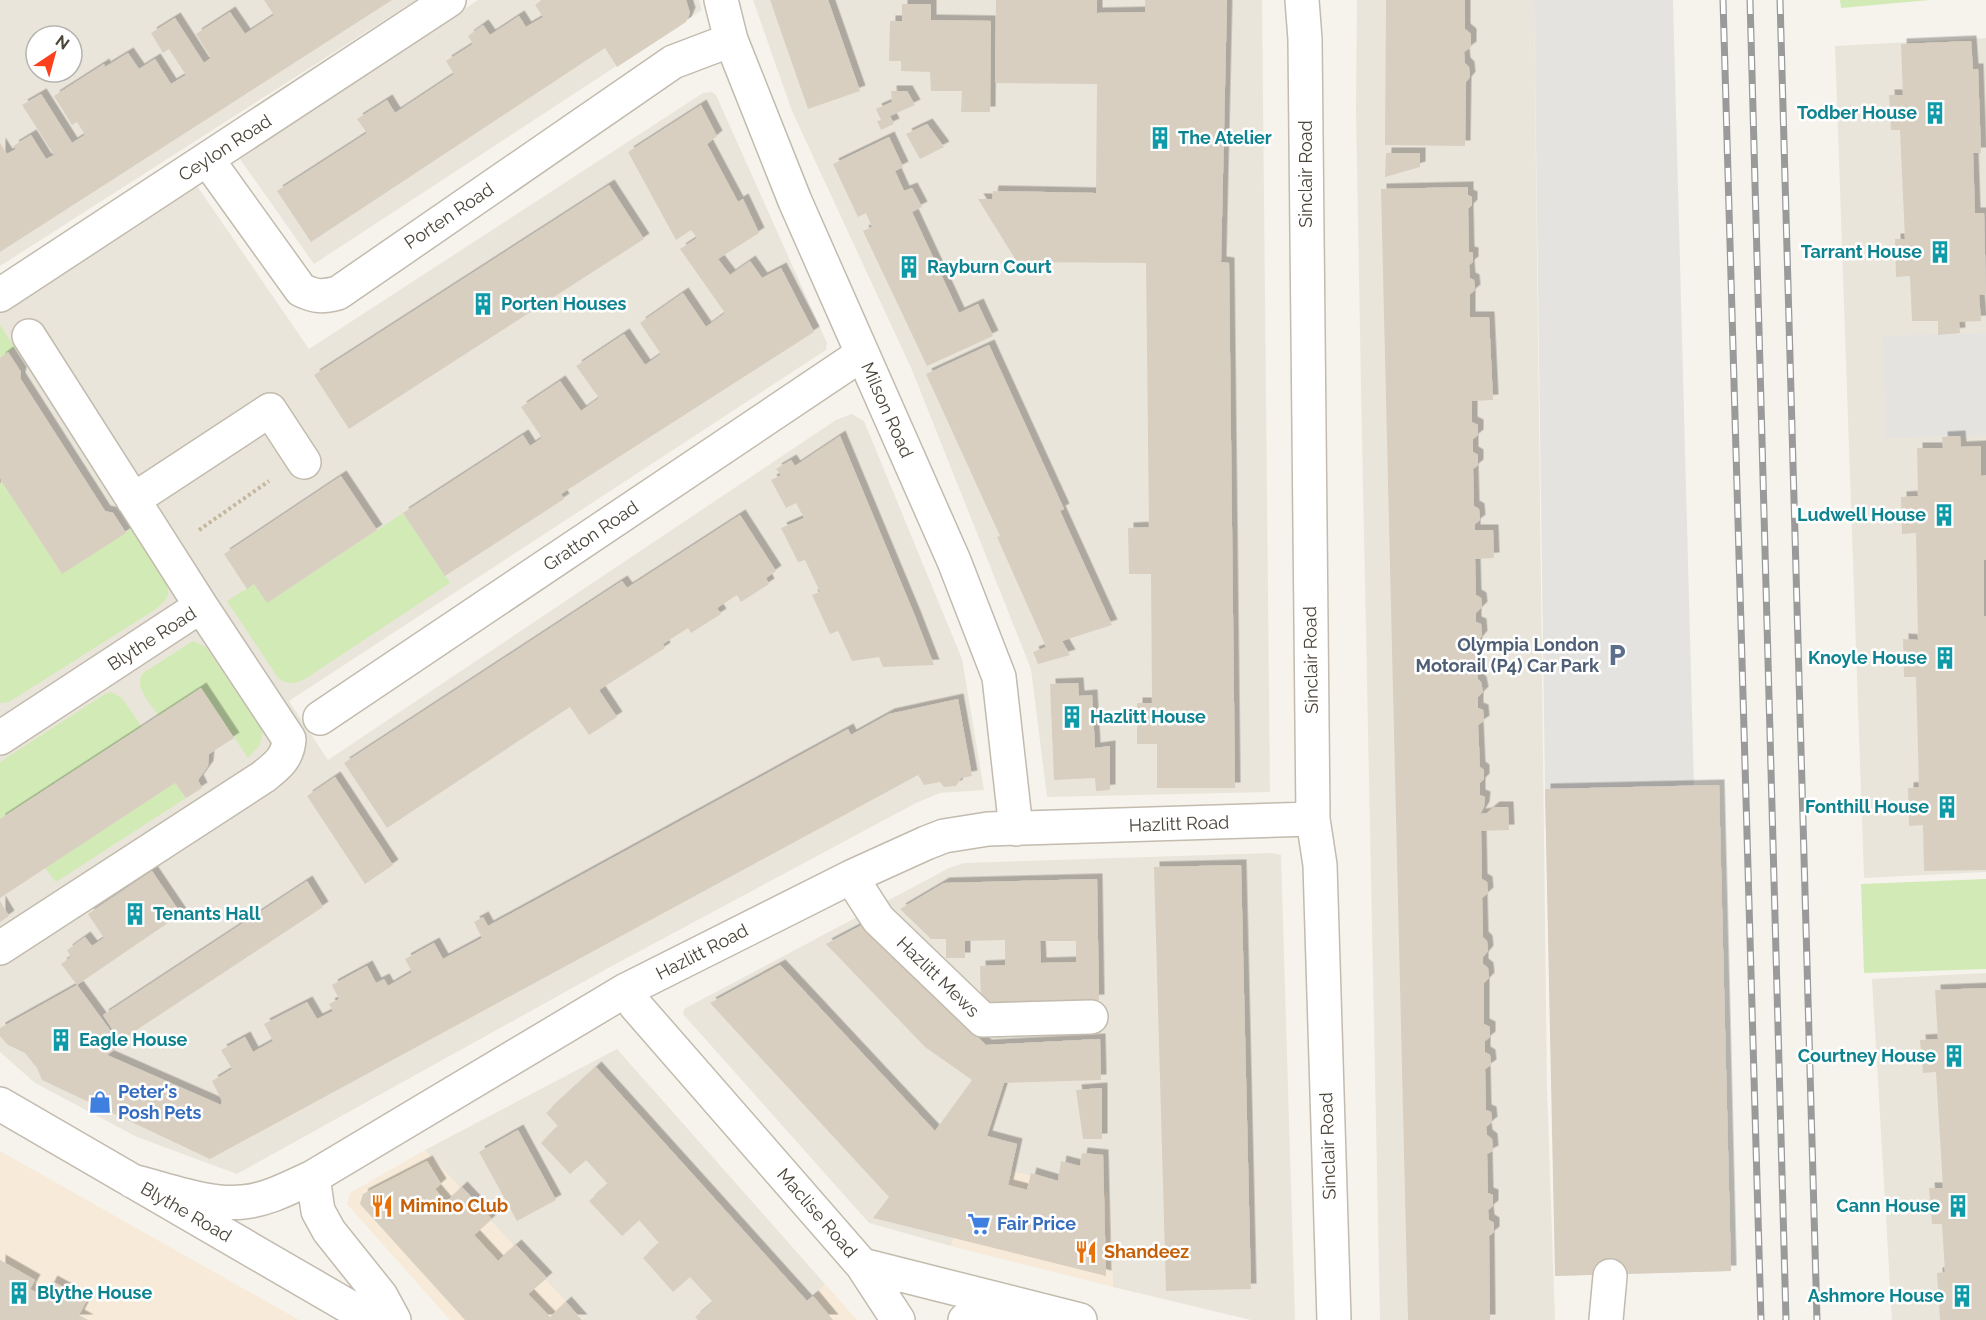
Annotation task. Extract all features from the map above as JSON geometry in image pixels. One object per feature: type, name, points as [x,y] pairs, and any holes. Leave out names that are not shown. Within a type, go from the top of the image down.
[{"type":"street","name":"Ceylon Road","points":[[0,295],[449,0]]},
{"type":"street","name":"Milson Road","points":[[721,0],[731,40],[795,201],[954,561],[999,677],[1016,829]]},
{"type":"street","name":"Sinclair Road","points":[[1302,0],[1305,39],[1313,819],[1320,865],[1334,1320]]},
{"type":"street","name":"Porten Road","points":[[207,159],[302,290],[315,297],[338,293],[673,62],[731,40]]},
{"type":"street","points":[[29,336],[201,606]]},
{"type":"street","name":"Gratton Road","points":[[320,718],[862,354]]},
{"type":"street","points":[[133,500],[270,410],[303,460]]},
{"type":"street","name":"Blythe Road","points":[[0,738],[201,606],[290,739],[289,747],[281,763],[263,777],[0,948]]},
{"type":"street","name":"Hazlitt Road","points":[[132,1181],[214,1201],[243,1202],[273,1194],[313,1177],[626,990],[851,877],[944,836],[988,829],[1313,819]]},
{"type":"street","name":"Hazlitt Mews","points":[[851,877],[878,919],[983,1020],[1091,1017]]},
{"type":"street","name":"Maclise Road","points":[[626,990],[636,1006],[861,1265],[1080,1320]]},
{"type":"street","name":"Blythe Road","points":[[0,1104],[372,1320]]},
{"type":"street","points":[[313,1177],[318,1211],[329,1231],[381,1296],[394,1320]]},
{"type":"street","points":[[861,1265],[898,1320]]},
{"type":"street","points":[[1606,1320],[1610,1276]]},
{"type":"street","points":[[965,1320],[974,1314],[1017,1305]]},
{"type":"path","points":[[167,552],[303,460]]},
{"type":"shaded area","points":[[0,0],[416,0],[0,266]]},
{"type":"shaded area","points":[[478,0],[699,0],[702,10],[314,264],[240,159],[248,150]]},
{"type":"shaded area","points":[[753,0],[1262,0],[1270,792],[1047,797],[1031,669],[912,370],[792,111]]},
{"type":"shaded area","points":[[1357,0],[1534,0],[1547,1088],[1555,1320],[1380,1320],[1356,111]]},
{"type":"shaded area","name":"Olympia London Motorail (P4) Car Park","points":[[1534,0],[1673,0],[1694,786],[1719,785],[1731,1271],[1556,1276],[1545,789]]},
{"type":"shaded area","points":[[1986,38],[1986,872],[1864,878],[1835,46]]},
{"type":"shaded area","points":[[712,92],[716,95],[827,343],[826,350],[289,701],[328,760],[836,420],[852,414],[864,421],[962,659],[984,790],[940,793],[916,803],[612,966],[237,1174],[137,1137],[35,1083],[0,1052],[0,311],[195,183],[309,349],[703,93]]},
{"type":"shaded area","points":[[1986,333],[1986,435],[1886,438],[1883,336]]},
{"type":"shaded area","points":[[1272,853],[1281,855],[1295,1320],[1251,1320],[1113,1287],[1108,1193],[978,1164],[951,1246],[869,1223],[683,1014],[684,1009],[949,868],[964,863]]},
{"type":"shaded area","points":[[1986,973],[1986,1320],[1892,1320],[1872,979]]},
{"type":"shaded area","points":[[617,1049],[825,1284],[795,1320],[583,1320],[425,1150]]},
{"type":"shaded area","points":[[425,1150],[583,1320],[450,1320],[347,1204],[350,1193]]},
{"type":"shaded area","points":[[0,1151],[299,1320],[0,1320]]},
{"type":"shaded area","points":[[978,1164],[1108,1192],[1113,1287],[951,1246]]},
{"type":"shaded area","points":[[825,1284],[857,1320],[795,1320]]},
{"type":"green space","points":[[1840,0],[1930,0],[1841,8]]},
{"type":"green space","points":[[0,325],[15,348],[0,358]]},
{"type":"green space","points":[[0,479],[62,574],[131,529],[160,570],[168,588],[168,595],[156,609],[9,702],[0,703]]},
{"type":"green space","points":[[403,513],[450,583],[305,679],[291,683],[278,678],[227,601],[254,584],[267,603]]},
{"type":"green space","points":[[193,641],[206,647],[263,731],[260,745],[248,758],[201,688],[159,716],[141,689],[140,678],[143,673]]},
{"type":"green space","points":[[111,692],[122,698],[142,727],[0,819],[0,762]]},
{"type":"green space","points":[[175,783],[186,798],[56,882],[45,868]]},
{"type":"green space","points":[[1986,879],[1986,969],[1864,973],[1861,884]]},
{"type":"building","points":[[264,0],[392,0],[0,252],[0,143],[7,154],[16,149],[13,146],[31,135],[46,159],[54,155],[22,105],[41,94],[72,143],[85,135],[77,122],[72,125],[54,96],[73,84],[84,84],[84,77],[104,64],[105,67],[128,53],[139,69],[155,59],[171,84],[186,75],[169,49],[163,53],[151,33],[175,18],[204,63],[211,58],[196,34],[230,12],[245,34],[274,15]]},
{"type":"building","points":[[542,0],[686,0],[690,13],[686,22],[617,67],[605,48],[311,242],[277,191],[367,133],[357,119],[387,100],[395,113],[454,74],[446,61],[473,44],[468,36],[483,25],[490,35],[519,16],[526,27],[543,17],[535,5]]},
{"type":"building","points":[[770,0],[828,0],[860,91],[808,109]]},
{"type":"building","points":[[996,0],[1097,0],[1097,13],[1145,12],[1145,0],[1227,0],[1221,262],[1229,263],[1235,788],[1157,788],[1157,744],[1137,744],[1137,703],[1152,703],[1151,574],[1129,574],[1128,528],[1149,527],[1146,263],[1017,262],[978,199],[992,199],[993,191],[1096,193],[1097,84],[995,83]]},
{"type":"building","points":[[1386,0],[1465,0],[1465,29],[1471,34],[1471,47],[1464,52],[1470,77],[1466,82],[1465,146],[1385,145]]},
{"type":"building","points":[[902,4],[931,4],[931,20],[991,21],[990,112],[961,112],[962,91],[931,91],[930,72],[901,71],[901,61],[889,61],[890,21],[902,21]]},
{"type":"building","points":[[1971,41],[1973,69],[1978,69],[1981,153],[1973,153],[1975,213],[1984,213],[1986,294],[1979,295],[1981,321],[1959,322],[1960,333],[1938,335],[1938,321],[1912,321],[1910,276],[1896,277],[1895,239],[1905,239],[1900,130],[1891,130],[1889,95],[1903,95],[1901,44]]},
{"type":"building","points":[[891,91],[907,91],[915,105],[890,116],[894,124],[881,130],[877,121],[881,120],[876,109],[892,102]]},
{"type":"building","points":[[701,105],[717,136],[707,144],[738,202],[743,199],[759,233],[718,259],[730,275],[750,261],[762,278],[781,268],[814,332],[561,494],[564,499],[445,576],[403,513],[523,435],[530,446],[542,438],[521,407],[560,381],[581,411],[599,398],[576,366],[624,334],[645,365],[661,354],[640,323],[683,293],[706,327],[725,313],[680,249],[697,238],[691,230],[676,240],[628,152]]},
{"type":"building","points":[[927,124],[944,147],[920,159],[906,134]]},
{"type":"building","name":"Rayburn Court","points":[[889,137],[903,167],[895,171],[904,191],[912,188],[922,207],[912,212],[959,313],[978,304],[993,336],[927,366],[863,231],[872,227],[866,213],[858,217],[833,164]]},
{"type":"building","points":[[1386,153],[1420,153],[1420,167],[1385,177]]},
{"type":"building","name":"Porten Houses","points":[[609,185],[644,239],[349,429],[314,375]]},
{"type":"building","points":[[1468,187],[1468,195],[1472,197],[1472,205],[1468,209],[1469,252],[1473,253],[1473,262],[1469,265],[1470,278],[1474,280],[1475,290],[1470,294],[1470,317],[1489,317],[1493,400],[1472,401],[1472,422],[1478,425],[1478,435],[1473,439],[1473,452],[1478,455],[1478,465],[1473,469],[1474,506],[1479,509],[1480,520],[1475,524],[1475,530],[1493,530],[1494,558],[1475,559],[1476,595],[1481,598],[1482,607],[1476,613],[1476,622],[1481,624],[1482,636],[1477,642],[1478,679],[1483,692],[1478,697],[1478,708],[1483,710],[1484,721],[1478,725],[1480,767],[1484,770],[1484,779],[1480,783],[1480,795],[1485,797],[1484,807],[1480,814],[1487,813],[1494,807],[1508,807],[1509,830],[1481,831],[1482,879],[1487,882],[1488,893],[1482,898],[1483,937],[1487,941],[1488,951],[1483,957],[1483,964],[1488,968],[1489,978],[1484,983],[1484,1024],[1490,1027],[1490,1037],[1485,1041],[1485,1052],[1490,1055],[1491,1065],[1485,1069],[1486,1110],[1491,1112],[1492,1122],[1486,1127],[1487,1135],[1492,1139],[1493,1151],[1487,1154],[1488,1193],[1493,1195],[1493,1206],[1488,1210],[1489,1220],[1494,1223],[1494,1232],[1489,1236],[1490,1320],[1408,1320],[1381,189]]},
{"type":"building","points":[[989,345],[1064,509],[1060,511],[1112,625],[1062,641],[1070,655],[1038,664],[1033,652],[1046,647],[997,537],[1000,536],[926,374]]},
{"type":"building","points":[[8,352],[21,372],[20,378],[105,511],[113,513],[126,533],[62,574],[0,479],[0,358]]},
{"type":"building","points":[[840,436],[934,665],[883,667],[879,657],[852,661],[838,631],[830,634],[812,595],[820,592],[805,560],[798,562],[781,528],[804,518],[796,503],[786,508],[771,480],[781,475],[776,469],[791,460],[795,466]]},
{"type":"building","points":[[1960,436],[1961,447],[1981,446],[1981,476],[1986,475],[1984,616],[1986,616],[1986,870],[1924,871],[1923,825],[1909,826],[1908,788],[1919,787],[1916,677],[1904,677],[1903,639],[1918,640],[1916,533],[1902,534],[1901,497],[1918,496],[1917,448],[1943,448],[1942,437]]},
{"type":"building","points":[[341,476],[377,530],[267,603],[254,584],[247,589],[224,554]]},
{"type":"building","points":[[740,515],[776,571],[766,578],[769,584],[741,602],[737,595],[717,608],[721,614],[691,633],[688,628],[663,644],[665,648],[599,690],[617,717],[589,735],[570,707],[387,828],[344,763],[622,581],[627,588]]},
{"type":"building","name":"Hazlitt House","points":[[1078,683],[1079,696],[1092,695],[1095,748],[1110,746],[1110,790],[1096,791],[1095,778],[1054,780],[1050,684]]},
{"type":"building","points":[[201,688],[234,738],[209,754],[208,766],[198,780],[202,788],[186,798],[175,783],[0,898],[0,819]]},
{"type":"building","points":[[958,699],[972,776],[961,778],[956,786],[944,787],[940,782],[924,785],[918,775],[210,1159],[42,1080],[37,1068],[25,1053],[8,1045],[0,1036],[0,1028],[77,985],[121,1045],[107,1055],[221,1105],[222,1101],[212,1081],[232,1069],[221,1050],[245,1037],[253,1052],[273,1041],[264,1024],[307,1002],[317,1019],[333,1011],[329,1004],[339,999],[332,985],[367,966],[376,983],[384,979],[388,986],[412,972],[405,959],[434,943],[443,959],[482,938],[474,922],[483,917],[488,926],[848,729],[851,735],[889,714]]},
{"type":"building","points":[[335,777],[393,865],[365,884],[307,796]]},
{"type":"building","points":[[1719,785],[1731,1271],[1555,1276],[1545,789]]},
{"type":"building","points":[[1241,865],[1251,1289],[1166,1291],[1154,867]]},
{"type":"building","name":"Tenants Hall","points":[[152,871],[181,914],[77,985],[61,964],[71,957],[67,950],[85,937],[92,946],[104,938],[88,914]]},
{"type":"building","points":[[1097,879],[1099,1000],[981,1005],[980,966],[1005,965],[1005,940],[965,941],[965,958],[946,958],[946,939],[931,939],[900,909],[944,883]],"holes":[[[1040,941],[1076,941],[1076,962],[1041,963]]]},
{"type":"building","points":[[307,881],[323,907],[120,1041],[103,1015]]},
{"type":"building","points":[[0,901],[9,916],[0,922]]},
{"type":"building","points":[[862,925],[986,1045],[1100,1039],[1101,1080],[1004,1083],[987,1136],[1017,1144],[1008,1185],[1027,1190],[1031,1173],[1058,1181],[1061,1161],[1080,1166],[1082,1153],[1103,1155],[1106,1276],[873,1218],[889,1197],[710,1003],[780,965],[935,1131],[972,1080],[925,1047],[826,944]]},
{"type":"building","points":[[1986,988],[1986,1320],[1940,1320],[1937,1273],[1945,1272],[1942,1224],[1932,1224],[1929,1188],[1943,1188],[1936,1072],[1923,1073],[1920,1040],[1938,1039],[1935,990]]},
{"type":"building","points":[[596,1067],[807,1301],[813,1296],[833,1320],[698,1320],[695,1317],[713,1302],[690,1277],[673,1292],[643,1258],[659,1243],[639,1220],[622,1236],[589,1201],[608,1184],[586,1160],[570,1174],[541,1143],[558,1126],[546,1113]]},
{"type":"building","points":[[1102,1088],[1102,1139],[1083,1139],[1076,1090]]},
{"type":"building","points":[[518,1130],[556,1200],[517,1221],[479,1152]]},
{"type":"building","points":[[427,1161],[441,1184],[435,1189],[446,1202],[462,1187],[492,1219],[474,1235],[498,1261],[516,1245],[547,1278],[528,1294],[550,1317],[566,1302],[582,1320],[465,1320],[360,1204],[363,1194]]},
{"type":"building","name":"Blythe House","points":[[0,1260],[35,1280],[30,1289],[44,1297],[52,1281],[87,1300],[79,1315],[88,1320],[0,1320]]},
{"type":"railway","points":[[1723,0],[1761,1320]]},
{"type":"railway","points":[[1750,0],[1786,1320]]},
{"type":"railway","points":[[1780,0],[1817,1320]]},
{"type":"place","name":"Todber House","points":[[1935,113]]},
{"type":"place","name":"The Atelier","points":[[1160,138]]},
{"type":"place","name":"Tarrant House","points":[[1940,252]]},
{"type":"place","name":"Rayburn Court","points":[[909,267]]},
{"type":"place","name":"Porten Houses","points":[[483,304]]},
{"type":"place","name":"Ludwell House","points":[[1944,515]]},
{"type":"place","name":"Olympia London Motorail (P4) Car Park","points":[[1617,655]]},
{"type":"place","name":"Knoyle House","points":[[1945,658]]},
{"type":"place","name":"Hazlitt House","points":[[1072,717]]},
{"type":"place","name":"Fonthill House","points":[[1947,807]]},
{"type":"place","name":"Tenants Hall","points":[[135,914]]},
{"type":"place","name":"Eagle House","points":[[61,1040]]},
{"type":"place","name":"Courtney House","points":[[1954,1056]]},
{"type":"place","name":"Peter's Posh Pets","points":[[100,1102]]},
{"type":"place","name":"Mimino Club","points":[[382,1206]]},
{"type":"place","name":"Cann House","points":[[1958,1206]]},
{"type":"place","name":"Fair Price","points":[[979,1224]]},
{"type":"place","name":"Shandeez","points":[[1086,1252]]},
{"type":"place","name":"Blythe House","points":[[19,1293]]},
{"type":"place","name":"Ashmore House","points":[[1962,1296]]}]
